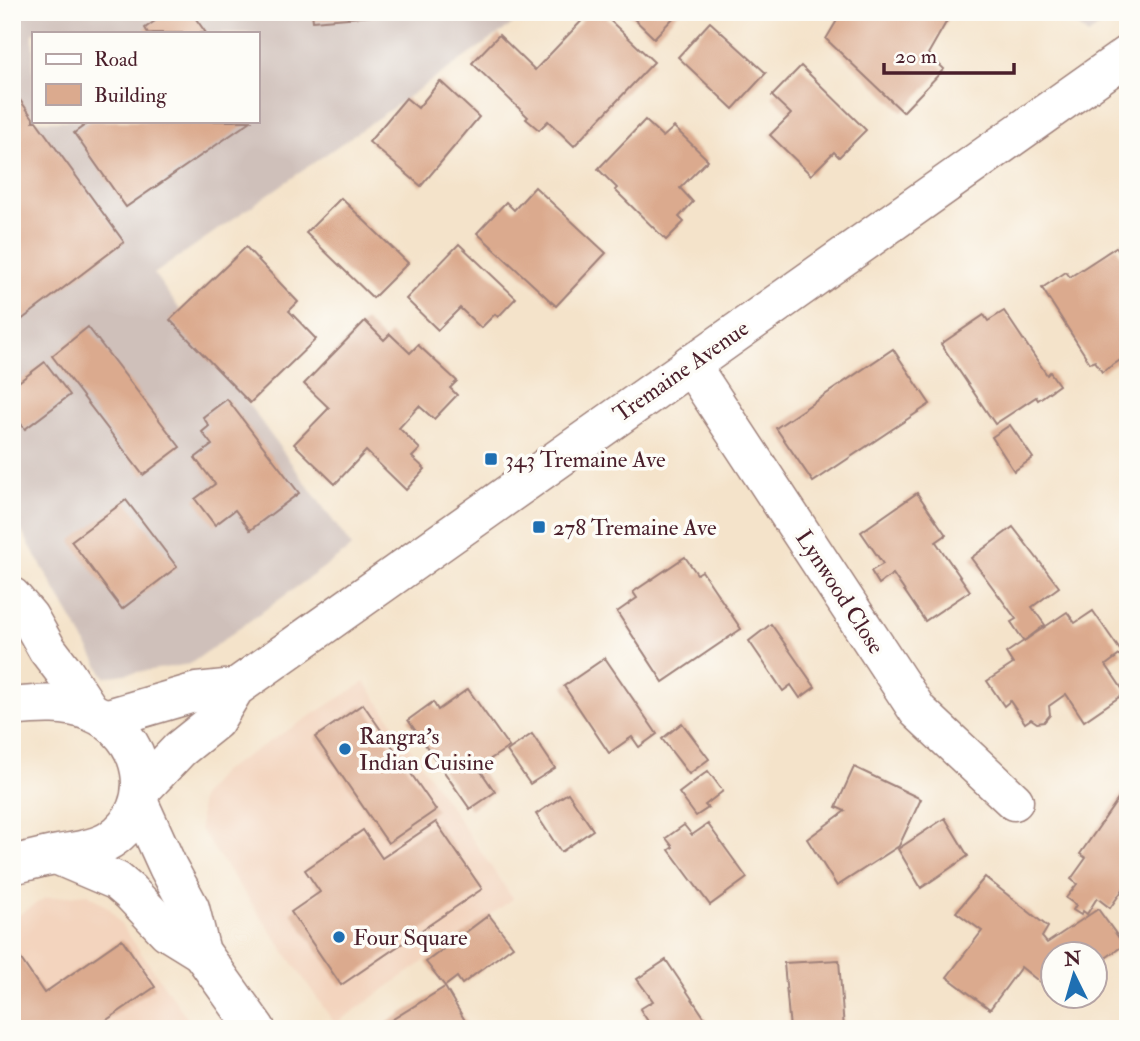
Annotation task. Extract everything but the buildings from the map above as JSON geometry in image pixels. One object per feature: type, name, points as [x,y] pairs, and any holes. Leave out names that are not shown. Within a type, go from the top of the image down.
[{"type":"main road","name":"Tremaine Avenue","points":[[12,865],[108,842],[124,829],[140,796],[180,749],[215,721],[235,688],[1128,54]]},
{"type":"main road","name":"Lynwood Close","points":[[690,364],[918,711],[1014,801]]},
{"type":"main road","points":[[12,597],[29,617],[47,649],[97,715]]},
{"type":"main road","name":"Tremaine Avenue","points":[[97,715],[197,692],[235,688]]},
{"type":"main road","points":[[12,707],[63,705],[97,715],[120,730],[132,746],[139,764],[140,796],[168,867],[190,908],[201,951],[256,1029]]},
{"type":"main road","points":[[56,855],[117,881],[167,931],[201,951]]},
{"type":"shaded area","points":[[12,12],[530,12],[154,274],[352,547],[190,664],[105,677],[12,514]]},
{"type":"shaded area","points":[[1062,12],[1120,12],[1088,35]]},
{"type":"shaded area","points":[[365,682],[513,899],[335,1024],[200,829],[200,798],[221,772]]},
{"type":"shaded area","points":[[88,894],[110,909],[195,1029],[12,1029],[12,919],[45,898]]},
{"type":"place","name":"343 Tremaine Ave","points":[[491,459]]},
{"type":"place","name":"278 Tremaine Ave","points":[[539,527]]},
{"type":"place","name":"Rangra's Indian Cuisine","points":[[345,749]]},
{"type":"place","name":"Four Square","points":[[339,937]]}]
